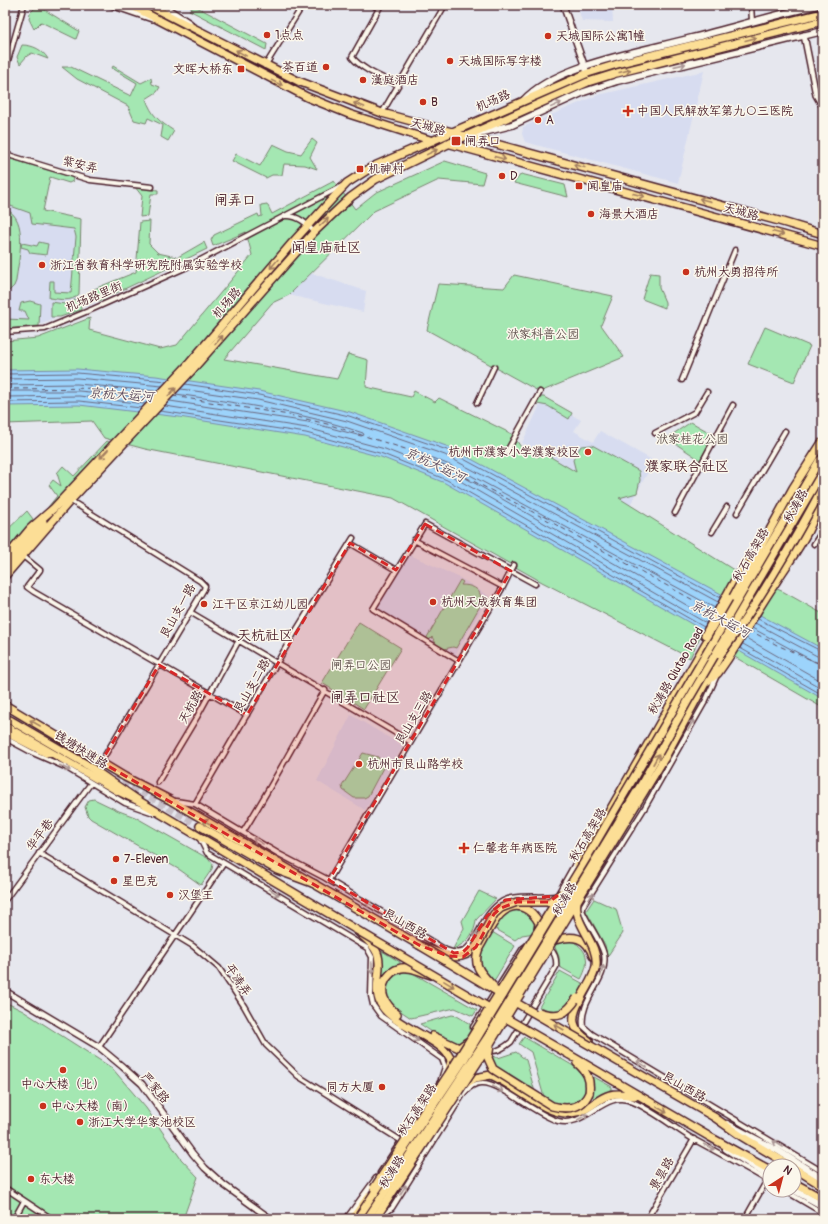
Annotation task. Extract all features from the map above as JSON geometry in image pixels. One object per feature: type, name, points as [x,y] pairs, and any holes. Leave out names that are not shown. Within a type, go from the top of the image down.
[{"type":"main road","name":"天城路","points":[[148,5],[212,37],[265,66],[334,96],[382,113],[779,220],[823,234]]},
{"type":"main road","name":"机场路","points":[[5,576],[69,502],[136,431],[308,226],[347,183],[372,167],[523,100],[586,70],[752,21],[818,5]]},
{"type":"main road","name":"天城路","points":[[134,7],[307,97],[349,114],[432,141],[448,144],[823,246]]},
{"type":"main road","name":"机场路","points":[[586,70],[823,14]]},
{"type":"main road","name":"机场路","points":[[5,558],[30,529],[54,508],[130,425],[190,368],[314,232],[351,197],[376,179],[448,144],[602,78],[823,21]]},
{"type":"main road","name":"机场路","points":[[467,136],[512,125],[584,92],[617,80],[823,31]]},
{"type":"main road","points":[[733,597],[793,488],[823,441]]},
{"type":"main road","name":"秋涛路","points":[[743,575],[823,447]]},
{"type":"main road","name":"秋石高架路","points":[[357,1219],[466,1058],[480,1031],[532,950],[823,454]]},
{"type":"main road","name":"秋石高架路","points":[[367,1219],[489,1035],[543,947],[642,783],[689,699],[823,471]]},
{"type":"main road","points":[[716,670],[723,666],[812,523],[821,498],[822,484]]},
{"type":"main road","points":[[720,655],[754,607],[798,534],[822,484]]},
{"type":"main road","name":"秋涛路","points":[[375,1219],[491,1042],[555,940],[578,897],[664,759],[704,685],[716,670],[720,655],[822,484]]},
{"type":"main road","points":[[5,568],[69,502]]},
{"type":"main road","points":[[23,548],[54,508]]},
{"type":"main road","points":[[701,652],[703,640],[729,589],[743,575]]},
{"type":"main road","name":"秋涛路 Qiutao Road","points":[[650,738],[733,597],[743,575]]},
{"type":"main road","name":"艮山西路","points":[[5,705],[714,1117],[740,1136],[777,1158]]},
{"type":"main road","points":[[7,723],[65,761],[116,790],[139,801],[640,1097],[762,1166]]},
{"type":"main road","name":"钱塘快速路","points":[[7,723],[84,763],[139,801]]},
{"type":"main road","points":[[5,732],[36,750],[65,761]]},
{"type":"main road","name":"秋涛路","points":[[352,1219],[372,1191],[538,930],[618,799],[650,738]]},
{"type":"main road","points":[[200,826],[278,870],[315,884]]},
{"type":"main road","points":[[419,945],[448,956],[463,957],[469,954],[476,947],[494,914],[501,908],[517,902],[549,902],[559,894]]},
{"type":"main road","points":[[578,897],[576,909],[583,927],[593,944],[596,965],[594,974],[574,1010],[574,1027],[578,1034],[615,1059]]},
{"type":"main road","points":[[500,993],[481,973],[475,958],[497,917],[511,907],[520,906],[529,910],[536,916],[539,923],[538,930]]},
{"type":"main road","points":[[355,929],[376,949],[378,968],[376,991],[382,1007],[397,1020],[445,1050],[451,1061],[445,1077]]},
{"type":"main road","points":[[524,1006],[551,1016],[562,1014],[573,1004],[592,972],[592,954],[586,942],[574,936],[555,940]]},
{"type":"main road","points":[[436,977],[407,968],[397,969],[388,975],[383,985],[382,994],[385,1002],[400,1016],[441,1041],[459,1048],[469,1040]]},
{"type":"main road","points":[[491,1042],[488,1058],[493,1069],[552,1106],[562,1108],[577,1106],[586,1099],[589,1093],[590,1085],[586,1072],[568,1054]]},
{"type":"main road","points":[[460,1088],[475,1078],[491,1074],[552,1110],[570,1113],[586,1108],[612,1093],[620,1092],[640,1097]]},
{"type":"main road","points":[[714,1117],[757,1139],[823,1178]]},
{"type":"main road","points":[[710,1137],[762,1175]]},
{"type":"main road","points":[[802,1173],[823,1186]]},
{"type":"main road","points":[[802,1187],[823,1199]]},
{"type":"main road","points":[[802,1194],[823,1206]]},
{"type":"street","points":[[5,71],[24,5]]},
{"type":"street","points":[[111,5],[166,24]]},
{"type":"street","points":[[162,5],[212,37]]},
{"type":"street","points":[[265,66],[303,5]]},
{"type":"street","points":[[373,5],[380,5]]},
{"type":"street","points":[[380,5],[352,57],[380,76],[398,85]]},
{"type":"street","points":[[382,113],[445,5]]},
{"type":"street","points":[[562,5],[586,70]]},
{"type":"street","points":[[751,5],[752,21]]},
{"type":"street","points":[[804,35],[816,95],[823,107]]},
{"type":"street","name":"紫安弄","points":[[5,154],[90,180],[152,187]]},
{"type":"street","name":"机场路里街","points":[[5,332],[45,329],[187,267],[347,183]]},
{"type":"street","points":[[284,216],[294,216],[314,232]]},
{"type":"street","points":[[682,380],[735,250]]},
{"type":"street","points":[[477,403],[494,367]]},
{"type":"street","points":[[506,453],[540,392]]},
{"type":"street","points":[[655,433],[695,412],[707,392]]},
{"type":"street","points":[[675,513],[733,405]]},
{"type":"street","points":[[737,513],[785,431]]},
{"type":"street","name":"艮山支一路","points":[[69,502],[200,581],[204,586],[204,589],[101,762]]},
{"type":"street","points":[[712,532],[727,507]]},
{"type":"street","points":[[459,661],[373,609],[425,524],[535,584]]},
{"type":"street","points":[[814,544],[823,530]]},
{"type":"street","name":"艮山支二路","points":[[195,804],[353,538]]},
{"type":"street","points":[[414,540],[503,587]]},
{"type":"street","points":[[350,543],[396,570]]},
{"type":"street","points":[[23,556],[40,570],[27,587],[54,605],[247,715]]},
{"type":"street","name":"艮山支三路","points":[[329,880],[503,587],[514,565]]},
{"type":"street","points":[[190,612],[278,662],[411,742]]},
{"type":"street","name":"天杭路","points":[[158,782],[210,694],[239,640]]},
{"type":"street","points":[[546,946],[564,919],[582,910],[644,809],[706,700],[716,670]]},
{"type":"street","points":[[243,832],[276,778],[293,745],[325,690]]},
{"type":"street","points":[[5,738],[33,753],[65,767],[125,803],[164,817]]},
{"type":"street","points":[[664,759],[680,744]]},
{"type":"street","name":"华平巷","points":[[5,900],[92,783]]},
{"type":"street","points":[[170,800],[195,804],[329,880],[446,950],[454,953],[463,952],[494,907],[505,900],[519,897],[541,898],[559,894],[582,910],[587,923],[604,954],[604,964],[601,975],[582,1015],[583,1026],[592,1034],[823,1172]]},
{"type":"street","points":[[199,837],[207,853],[367,948],[372,957],[371,996],[373,1005],[381,1016],[442,1059],[445,1067],[445,1077],[400,1140],[378,1176],[346,1219]]},
{"type":"street","name":"平涛弄","points":[[39,853],[193,946],[219,968],[244,1006],[266,1045],[298,1076],[400,1140]]},
{"type":"street","points":[[99,1047],[224,863]]},
{"type":"street","points":[[546,946],[562,917],[559,894]]},
{"type":"street","points":[[534,940],[546,946],[554,953],[557,960],[556,967],[511,1042],[500,1051],[493,1051],[484,1047],[474,1038],[474,1027],[523,948],[534,940]]},
{"type":"street","name":"严家路","points":[[5,991],[99,1047],[142,1084],[205,1168],[224,1186],[271,1219]]},
{"type":"street","points":[[385,1219],[484,1047]]},
{"type":"street","points":[[445,1077],[460,1088]]},
{"type":"street","points":[[460,1088],[476,1084],[490,1084],[546,1116],[559,1121],[572,1122],[612,1100],[622,1098],[634,1102],[694,1139],[762,1176]]},
{"type":"street","name":"景昙路","points":[[647,1219],[694,1139]]},
{"type":"street","points":[[5,1188],[52,1219]]},
{"type":"street","points":[[745,1219],[762,1191]]},
{"type":"street","points":[[798,1198],[823,1213]]},
{"type":"street","points":[[14,1219],[24,1200]]},
{"type":"street","points":[[378,1219],[392,1208]]},
{"type":"highlighted area","points":[[425,524],[511,571],[329,880],[454,953],[463,952],[468,947],[487,916],[505,900],[557,896],[549,902],[517,902],[501,908],[494,914],[476,947],[463,957],[448,956],[419,945],[101,762],[159,665],[247,715],[350,543],[396,570]]},
{"type":"shaded area","points":[[577,5],[612,5],[613,22],[582,21]]},
{"type":"shaded area","name":"中国人民解放军第九〇三医院","points":[[704,71],[678,183],[525,142],[522,134],[523,127],[598,95]]},
{"type":"shaded area","name":"浙江省教育科学研究院附属实验学校","points":[[5,204],[80,223],[77,307],[42,324],[5,326]]},
{"type":"shaded area","points":[[311,273],[366,291],[363,312],[289,295]]},
{"type":"shaded area","name":"杭州市濮家小学濮家校区","points":[[543,399],[581,420],[574,431],[593,442],[600,431],[654,461],[630,505],[522,443]]},
{"type":"shaded area","name":"杭州天成教育集团","points":[[408,554],[460,578],[489,596],[455,656],[376,609]]},
{"type":"shaded area","name":"杭州市艮山路学校","points":[[351,715],[403,746],[365,810],[317,781]]},
{"type":"green space","points":[[34,5],[41,5],[40,7],[79,31],[76,39],[41,22],[34,29],[29,19],[30,13],[35,8]]},
{"type":"green space","points":[[195,6],[267,44],[266,50],[189,10]]},
{"type":"green space","points":[[22,45],[37,49],[48,59],[32,53],[20,64],[17,57]]},
{"type":"green space","points":[[113,66],[141,83],[151,78],[152,84],[160,87],[157,92],[146,99],[157,118],[174,131],[168,141],[161,137],[163,125],[148,118],[146,123],[134,120],[128,106],[77,79],[62,67],[71,67],[131,96],[137,83],[112,68]]},
{"type":"green space","points":[[312,139],[317,143],[310,157],[317,169],[305,165],[284,164],[282,175],[272,175],[266,178],[232,161],[236,154],[260,166],[273,144],[288,151],[301,154]]},
{"type":"green space","points":[[5,157],[72,177],[73,181],[69,183],[50,177],[43,211],[81,219],[79,294],[72,299],[65,300],[49,298],[50,281],[54,281],[54,292],[71,293],[76,237],[74,229],[32,224],[30,213],[5,204]]},
{"type":"green space","points":[[445,161],[485,173],[482,184],[439,180],[374,211],[289,295],[272,303],[224,359],[337,379],[348,354],[368,360],[366,387],[411,397],[414,391],[435,402],[439,398],[512,434],[523,450],[538,457],[544,453],[576,472],[573,460],[581,446],[592,445],[639,471],[640,480],[637,493],[619,498],[737,572],[784,592],[823,614],[823,708],[700,637],[690,658],[542,582],[393,498],[145,449],[104,438],[92,421],[5,424],[5,341],[38,338],[90,318],[89,330],[160,349],[177,345],[252,255],[246,232],[213,246],[211,240],[214,235],[258,214],[259,217],[262,216],[261,205],[267,204],[272,214],[334,181],[355,209],[375,193]]},
{"type":"green space","points":[[521,174],[565,185],[568,197],[514,183]]},
{"type":"green space","points":[[135,187],[158,190],[158,194],[151,194],[148,216],[140,217],[142,196]]},
{"type":"green space","points":[[5,209],[13,214],[18,221],[21,241],[16,281],[14,286],[5,295]]},
{"type":"green space","points":[[150,221],[149,244],[158,253],[176,257],[177,264],[99,301],[94,289],[136,272],[140,222]]},
{"type":"green space","points":[[39,242],[48,244],[46,255],[30,253],[28,249],[21,247],[22,243],[37,246]]},
{"type":"green space","points":[[204,242],[207,249],[180,262],[178,257]]},
{"type":"green space","points":[[650,273],[659,274],[659,288],[665,302],[665,308],[642,299]]},
{"type":"green space","name":"洑家科普公园","points":[[514,275],[613,296],[601,325],[624,357],[540,392],[427,330],[438,284],[504,288]]},
{"type":"green space","points":[[74,300],[81,300],[81,310],[60,317],[51,317],[51,302],[72,305]]},
{"type":"green space","points":[[30,301],[40,304],[39,326],[5,329],[5,319],[29,320],[25,311],[19,311],[21,303]]},
{"type":"green space","points":[[765,327],[810,346],[794,382],[748,364]]},
{"type":"green space","points":[[540,397],[544,397],[572,413],[569,419],[548,406],[537,404]]},
{"type":"green space","name":"洑家桂花公园","points":[[691,422],[714,435],[700,460],[667,438]]},
{"type":"green space","points":[[107,441],[111,443],[52,507],[48,507],[57,496],[49,485],[53,480],[61,486],[57,473],[63,466],[74,476]]},
{"type":"green space","points":[[27,511],[33,519],[5,552],[5,532]]},
{"type":"green space","points":[[460,580],[463,582],[461,585],[477,589],[481,598],[484,599],[456,648],[453,647],[444,649],[437,645],[432,637],[429,640],[426,639]]},
{"type":"green space","name":"闸弄口公园","points":[[359,622],[401,648],[364,709],[322,683]]},
{"type":"green space","points":[[363,753],[378,757],[384,766],[368,796],[364,798],[354,798],[343,790],[342,786]]},
{"type":"green space","points":[[94,799],[135,817],[209,859],[213,864],[212,869],[201,885],[180,870],[91,819],[88,816],[85,807],[89,800]]},
{"type":"green space","points":[[479,891],[496,899],[476,920],[474,930],[469,938],[453,949],[464,928],[462,921]]},
{"type":"green space","points":[[594,899],[616,909],[623,933],[607,957],[605,945],[586,911]]},
{"type":"green space","points":[[513,910],[523,912],[533,919],[535,933],[522,935],[515,940],[492,927],[505,912]]},
{"type":"green space","points":[[492,932],[515,946],[494,981],[482,969],[480,963],[481,952]]},
{"type":"green space","points":[[568,939],[580,947],[586,956],[586,966],[581,979],[558,966],[559,957],[554,945],[557,942]]},
{"type":"green space","points":[[382,951],[400,962],[400,966],[392,968],[383,976],[381,975]]},
{"type":"green space","points":[[409,971],[477,1010],[473,1016],[455,1008],[411,1018],[393,1006],[386,995],[386,990],[392,978]]},
{"type":"green space","points":[[560,971],[584,984],[571,1003],[561,1010],[555,1011],[539,1007]]},
{"type":"green space","name":"浙江大学华家池校区","points":[[5,1002],[23,1011],[112,1068],[146,1108],[181,1159],[198,1177],[183,1219],[5,1219]]},
{"type":"green space","points":[[452,1015],[457,1016],[470,1024],[471,1031],[465,1041],[460,1044],[442,1038],[420,1024]]},
{"type":"green space","points":[[524,1037],[582,1071],[585,1076],[586,1088],[581,1098],[577,1102],[562,1105],[544,1097],[531,1052],[519,1044]]},
{"type":"green space","points":[[516,1052],[526,1060],[535,1092],[509,1078],[494,1063],[492,1056],[498,1058]]},
{"type":"green space","points":[[594,1077],[612,1087],[612,1090],[594,1098],[592,1096],[592,1078]]},
{"type":"water","name":"京杭大运河","points":[[77,369],[156,376],[259,391],[350,412],[449,447],[823,649],[823,699],[445,483],[381,457],[305,437],[179,417],[79,405],[5,406],[5,370]]},
{"type":"ferry route","points":[[5,389],[114,388],[158,393]]},
{"type":"ferry route","points":[[173,396],[289,415],[327,424],[421,454],[531,511],[715,612]]},
{"type":"ferry route","points":[[749,630],[777,645],[823,665]]},
{"type":"tunnel","points":[[5,712],[200,826]]},
{"type":"place","name":"1点点","points":[[267,35]]},
{"type":"place","name":"天城国际公寓1幢","points":[[548,36]]},
{"type":"place","name":"天城国际写字楼","points":[[450,61]]},
{"type":"place","name":"茶百道","points":[[326,67]]},
{"type":"place","name":"文晖大桥东","points":[[241,69]]},
{"type":"place","name":"漢庭酒店","points":[[363,80]]},
{"type":"place","name":"B","points":[[423,102]]},
{"type":"place","name":"中国人民解放军第九〇三医院","points":[[628,111]]},
{"type":"place","name":"A","points":[[538,120]]},
{"type":"place","name":"闸弄口","points":[[456,141]]},
{"type":"place","name":"机神村","points":[[360,169]]},
{"type":"place","name":"D","points":[[502,176]]},
{"type":"place","name":"闻皇庙","points":[[579,186]]},
{"type":"place","name":"海景大酒店","points":[[591,214]]},
{"type":"place","name":"浙江省教育科学研究院附属实验学校","points":[[42,265]]},
{"type":"place","name":"杭州大勇招待所","points":[[686,272]]},
{"type":"place","name":"杭州市濮家小学濮家校区","points":[[588,452]]},
{"type":"place","name":"杭州天成教育集团","points":[[433,602]]},
{"type":"place","name":"江干区京江幼儿园","points":[[204,604]]},
{"type":"place","name":"杭州市艮山路学校","points":[[359,764]]},
{"type":"place","name":"仁馨老年病医院","points":[[464,848]]},
{"type":"place","name":"7-Eleven","points":[[116,859]]},
{"type":"place","name":"星巴克","points":[[114,881]]},
{"type":"place","name":"汉堡王","points":[[170,895]]},
{"type":"place","name":"中心大楼（北）","points":[[63,1070]]},
{"type":"place","name":"同方大厦","points":[[382,1087]]},
{"type":"place","name":"中心大楼（南）","points":[[43,1106]]},
{"type":"place","name":"浙江大学华家池校区","points":[[80,1122]]},
{"type":"place","name":"东大楼","points":[[31,1179]]},
{"type":"district","name":"闸弄口","points":[[235,200]]},
{"type":"district","name":"闻皇庙社区","points":[[326,247]]},
{"type":"district","name":"濮家联合社区","points":[[687,466]]},
{"type":"district","name":"天杭社区","points":[[265,635]]},
{"type":"district","name":"闸弄口社区","points":[[365,697]]}]
